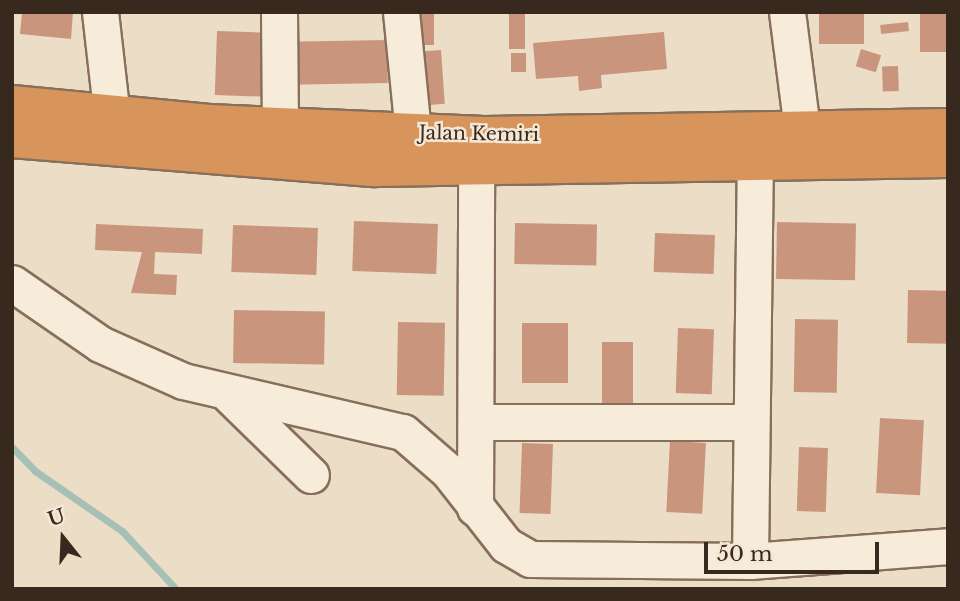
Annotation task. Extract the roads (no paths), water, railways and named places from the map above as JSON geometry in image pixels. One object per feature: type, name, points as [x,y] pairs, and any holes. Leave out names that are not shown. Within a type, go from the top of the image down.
[{"type":"highway","name":"Jalan Kemiri","points":[[12,105],[112,117],[413,133],[948,128]]},
{"type":"highway","name":"Jalan Kemiri","points":[[12,138],[228,159],[476,167],[948,158]]},
{"type":"street","points":[[100,12],[112,117]]},
{"type":"street","points":[[279,12],[280,128]]},
{"type":"street","points":[[401,12],[413,133]]},
{"type":"street","points":[[787,12],[802,129]]},
{"type":"street","points":[[750,561],[749,422],[755,163]]},
{"type":"street","points":[[475,508],[476,167]]},
{"type":"street","points":[[12,283],[100,344],[230,396],[404,432],[448,471],[506,545],[530,559],[750,561],[948,546]]},
{"type":"street","points":[[230,396],[311,475]]},
{"type":"street","points":[[477,422],[749,422]]},
{"type":"waterway","points":[[12,447],[35,471],[122,531],[176,589]]}]
